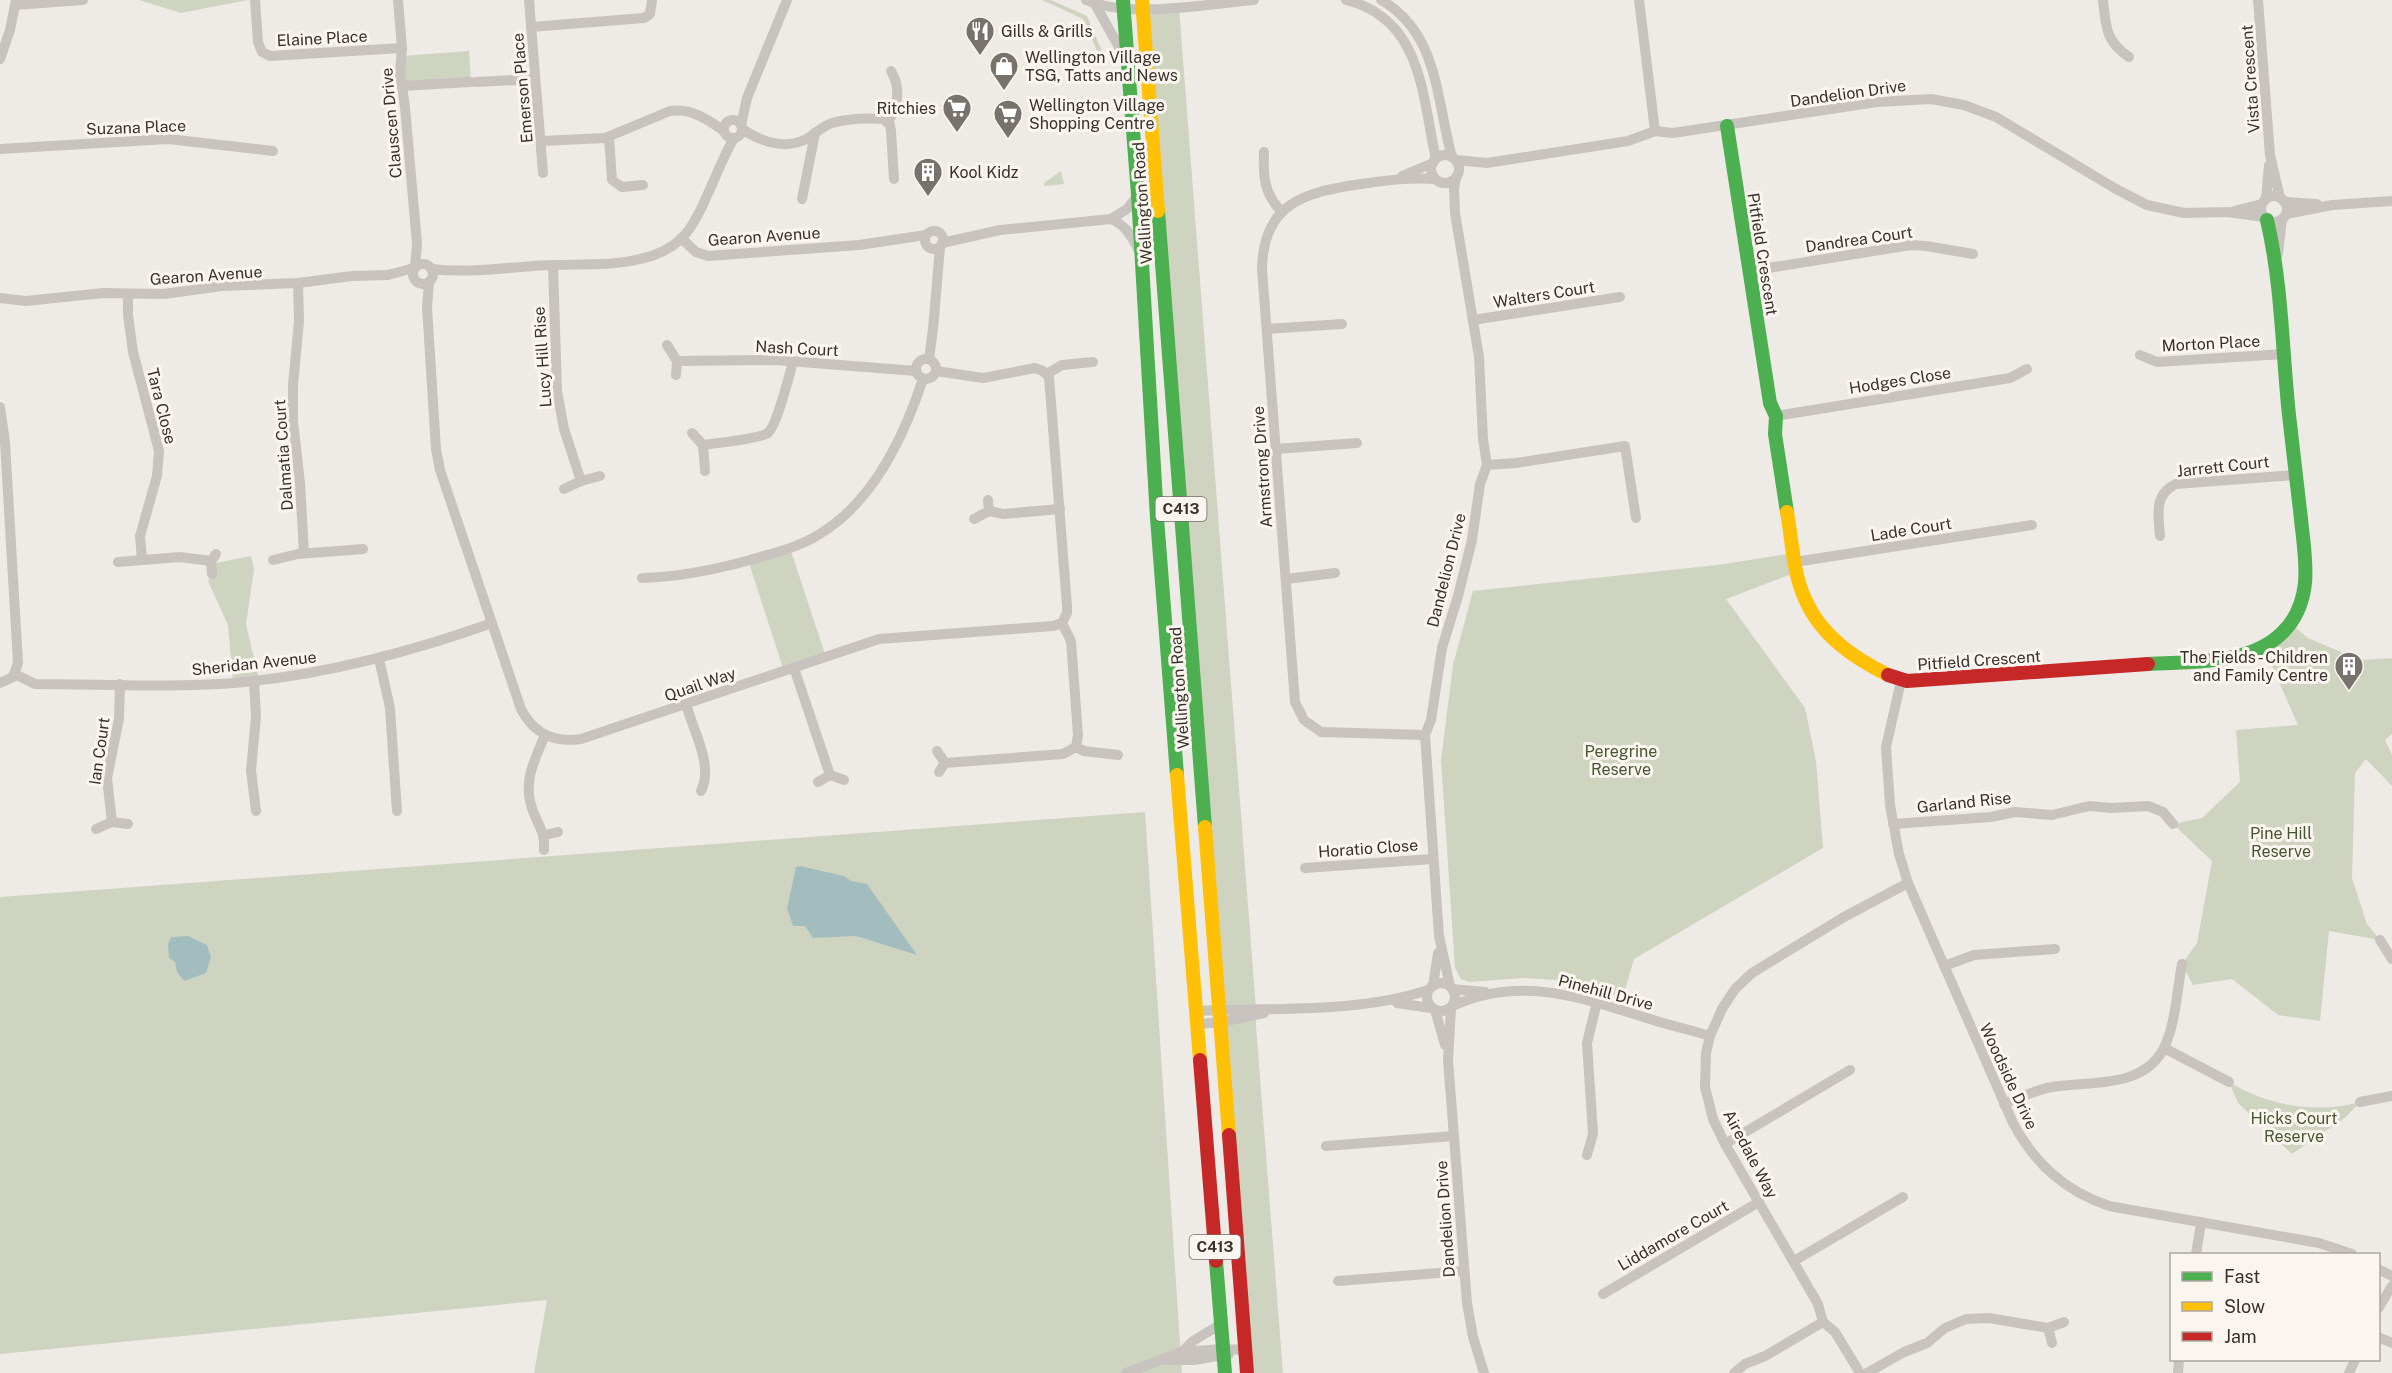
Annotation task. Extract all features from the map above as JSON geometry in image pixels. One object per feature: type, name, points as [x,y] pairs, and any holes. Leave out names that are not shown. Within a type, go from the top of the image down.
[{"type":"main road","name":"Wellington Road","points":[[1123,4],[1138,195],[1157,518],[1225,1373]]},
{"type":"main road","name":"Wellington Road","points":[[1143,4],[1247,1373]]},
{"type":"main road","name":"Pitfield Crescent","points":[[1726,126],[1770,403],[1776,416],[1775,434],[1795,562],[1805,599],[1821,626],[1852,656],[1901,681],[2227,658],[2264,648],[2287,627],[2300,605],[2306,578],[2284,354],[2275,217]]},
{"type":"street","points":[[0,59],[16,2],[83,0]]},
{"type":"street","name":"Elaine Place","points":[[255,0],[258,42],[262,52],[270,56],[402,48]]},
{"type":"street","name":"Clauscen Drive","points":[[398,0],[402,48],[401,86],[405,107],[417,244],[423,274]]},
{"type":"street","name":"Emerson Place","points":[[529,0],[543,173]]},
{"type":"street","points":[[531,27],[644,18],[650,14],[652,0]]},
{"type":"street","points":[[544,850],[545,835],[532,809],[528,783],[531,764],[545,735],[528,722],[521,709],[438,463],[423,274],[605,264],[641,259],[659,253],[681,238],[695,219],[787,0]]},
{"type":"street","points":[[1090,2],[1143,4],[1254,0]]},
{"type":"street","points":[[1346,0],[1377,15],[1405,42],[1419,72],[1434,161],[1431,171],[1436,180],[1449,183],[1457,176],[1459,167],[1454,159],[1436,76],[1429,55],[1418,35],[1402,17],[1381,0]]},
{"type":"street","points":[[1639,0],[1655,131]]},
{"type":"street","points":[[2103,0],[2109,36],[2113,44],[2129,57]]},
{"type":"street","name":"Vista Crescent","points":[[2258,0],[2270,155],[2282,200],[2275,217],[2261,211],[2270,155]]},
{"type":"street","points":[[1090,2],[1127,61]]},
{"type":"street","points":[[1405,42],[1418,35]]},
{"type":"street","points":[[888,122],[897,105],[897,86],[891,71]]},
{"type":"street","points":[[401,86],[535,79]]},
{"type":"street","name":"Dandelion Drive","points":[[1451,987],[1439,936],[1425,735],[1431,720],[1442,648],[1472,540],[1480,484],[1487,465],[1483,439],[1480,365],[1455,213],[1454,189],[1457,176],[1487,163],[1628,141],[1642,138],[1655,131],[1673,133],[1893,100],[1920,98],[1949,102],[1996,117],[2147,205],[2184,213],[2227,212],[2275,217],[2332,205],[2392,201]]},
{"type":"street","points":[[542,141],[609,137],[670,111],[686,110],[770,144],[801,141],[825,126],[839,122],[880,118],[888,122],[891,131],[894,179]]},
{"type":"street","points":[[802,199],[815,134]]},
{"type":"street","points":[[609,137],[612,180],[622,187],[643,185]]},
{"type":"street","name":"Suzana Place","points":[[0,150],[168,139],[273,150]]},
{"type":"street","points":[[1264,152],[1263,176],[1266,190],[1281,211]]},
{"type":"street","points":[[1434,161],[1444,155],[1454,159]]},
{"type":"street","name":"Dandelion Drive","points":[[1454,159],[1487,163]]},
{"type":"street","name":"Armstrong Drive","points":[[1397,179],[1434,161]]},
{"type":"street","name":"Armstrong Drive","points":[[1425,735],[1321,732],[1304,720],[1295,702],[1262,252],[1270,225],[1281,211],[1300,198],[1322,190],[1397,179],[1436,180]]},
{"type":"street","name":"Dandelion Drive","points":[[1436,180],[1445,190],[1455,213]]},
{"type":"street","points":[[928,359],[933,329],[934,242],[1000,230],[1111,219],[1127,209],[1138,195]]},
{"type":"street","name":"Dandelion Drive","points":[[2227,212],[2273,196],[2282,200],[2332,205]]},
{"type":"street","points":[[1111,219],[1120,223],[1129,232],[1140,253]]},
{"type":"street","name":"Gearon Avenue","points":[[681,238],[696,252],[708,256],[761,254],[800,248],[860,245],[907,239],[934,242]]},
{"type":"street","name":"Dandrea Court","points":[[1750,271],[1911,245],[1973,254]]},
{"type":"street","name":"Lucy Hill Rise","points":[[554,265],[558,398],[567,440],[580,480]]},
{"type":"street","name":"Gearon Avenue","points":[[0,306],[103,293],[179,292],[222,286],[298,283],[352,276],[423,274]]},
{"type":"street","name":"Dalmatia Court","points":[[298,283],[299,321],[293,405],[304,553]]},
{"type":"street","name":"Tara Close","points":[[128,294],[133,352],[159,451],[157,476],[140,536],[142,559]]},
{"type":"street","name":"Walters Court","points":[[1473,320],[1620,297]]},
{"type":"street","name":"Gearon Avenue","points":[[0,298],[26,301]]},
{"type":"street","points":[[1267,329],[1342,324]]},
{"type":"street","points":[[667,345],[677,361],[676,375]]},
{"type":"street","name":"Morton Place","points":[[2140,355],[2157,362],[2284,354]]},
{"type":"street","points":[[642,578],[686,574],[730,565],[790,548],[830,528],[851,510],[885,464],[912,411],[919,375],[919,361],[928,359],[934,363],[936,371],[931,378],[919,375]]},
{"type":"street","name":"Nash Court","points":[[677,361],[793,362],[919,375]]},
{"type":"street","points":[[703,445],[760,436],[769,432],[775,421],[793,362]]},
{"type":"street","points":[[1047,374],[1062,365],[1092,362]]},
{"type":"street","points":[[936,371],[983,378],[1035,368],[1047,374],[1051,387],[1067,606],[1067,613],[1062,623],[1071,641],[1078,735],[1076,747]]},
{"type":"street","name":"Hodges Close","points":[[1776,416],[2010,378],[2027,369]]},
{"type":"street","points":[[0,407],[5,442],[18,655],[18,667],[15,674],[9,680],[0,683]]},
{"type":"street","points":[[692,433],[703,445],[705,471]]},
{"type":"street","points":[[1275,449],[1357,443]]},
{"type":"street","points":[[1487,465],[1516,463],[1625,446],[1636,518]]},
{"type":"street","name":"Jarrett Court","points":[[2160,536],[2159,502],[2165,490],[2176,484],[2295,475]]},
{"type":"street","points":[[564,489],[580,480],[600,476]]},
{"type":"street","points":[[974,519],[989,505],[1003,514],[1060,509]]},
{"type":"street","name":"Lade Court","points":[[1795,562],[2032,525]]},
{"type":"street","points":[[273,560],[304,553],[363,549]]},
{"type":"street","points":[[118,562],[180,557],[213,558],[212,574]]},
{"type":"street","points":[[1286,579],[1335,573]]},
{"type":"street","name":"Sheridan Avenue","points":[[15,674],[35,684],[184,685],[254,681],[379,659],[492,623]]},
{"type":"street","name":"Quail Way","points":[[545,735],[567,741],[581,739],[879,639],[1053,626],[1062,623]]},
{"type":"street","points":[[379,659],[390,708],[397,811]]},
{"type":"street","points":[[794,668],[830,775]]},
{"type":"street","points":[[254,681],[256,716],[251,771],[256,811]]},
{"type":"street","name":"Woodside Drive","points":[[1901,681],[1886,747],[1893,825],[1908,883],[2004,1104],[2030,1152],[2047,1171],[2074,1191],[2109,1206],[2319,1243],[2349,1253]]},
{"type":"street","name":"Ian Court","points":[[112,822],[107,778],[119,719],[120,684]]},
{"type":"street","points":[[686,704],[706,766],[706,782],[701,791]]},
{"type":"street","points":[[1076,747],[1084,751],[1118,755]]},
{"type":"street","points":[[937,751],[942,768],[1064,754],[1076,747]]},
{"type":"street","points":[[818,782],[830,775],[844,780]]},
{"type":"street","name":"Garland Rise","points":[[1893,825],[1991,817],[2015,812],[2052,815],[2084,807],[2148,806],[2163,812],[2173,824]]},
{"type":"street","points":[[96,829],[112,822],[128,824]]},
{"type":"street","points":[[545,835],[558,832]]},
{"type":"street","name":"Horatio Close","points":[[1305,868],[1432,859]]},
{"type":"street","name":"Airedale Way","points":[[1860,1373],[1834,1332],[1823,1322],[1818,1304],[1725,1144],[1713,1119],[1705,1086],[1705,1063],[1710,1036],[1728,998],[1752,973],[1863,906],[1908,883]]},
{"type":"street","name":"Dandelion Drive","points":[[1431,988],[1437,968],[1439,936]]},
{"type":"street","points":[[2380,940],[2392,959]]},
{"type":"street","points":[[1944,966],[1974,955],[2055,949]]},
{"type":"street","points":[[2004,1104],[2046,1088],[2122,1080],[2149,1065],[2164,1048],[2182,964]]},
{"type":"street","points":[[1198,1017],[1382,1002],[1442,1012],[1452,1007],[1455,995],[1451,987],[1440,983],[1431,988],[1382,1002]]},
{"type":"street","name":"Pinehill Drive","points":[[1451,987],[1493,993],[1551,992],[1597,1002],[1710,1036]]},
{"type":"street","points":[[1431,988],[1428,1001],[1433,1009]]},
{"type":"street","name":"Pinehill Drive","points":[[1452,1007],[1466,1000],[1493,993]]},
{"type":"street","points":[[1587,1155],[1593,1134],[1587,1043],[1597,1002]]},
{"type":"street","name":"Dandelion Drive","points":[[1452,1007],[1448,1060],[1464,1271],[1469,1321],[1484,1373]]},
{"type":"street","name":"Dandelion Drive","points":[[1433,1009],[1448,1060]]},
{"type":"street","points":[[2164,1048],[2229,1082]]},
{"type":"street","points":[[1725,1144],[1850,1070]]},
{"type":"street","points":[[2360,1102],[2392,1096]]},
{"type":"street","points":[[1326,1146],[1454,1136]]},
{"type":"street","points":[[1794,1261],[1903,1197]]},
{"type":"street","name":"Liddamore Court","points":[[1603,1294],[1759,1202]]},
{"type":"street","points":[[2196,1253],[2201,1223]]},
{"type":"street","points":[[1338,1281],[1464,1271]]},
{"type":"street","points":[[2380,1307],[2392,1286]]},
{"type":"street","points":[[1867,1373],[1899,1354],[1927,1343],[1951,1324],[1966,1319],[1989,1318],[2048,1328],[2064,1322]]},
{"type":"street","points":[[1734,1373],[1741,1366],[1765,1356],[1823,1322]]},
{"type":"street","points":[[1182,1352],[1193,1341],[1221,1324]]},
{"type":"street","points":[[2048,1328],[2052,1343]]},
{"type":"street","points":[[1126,1373],[1182,1352],[1245,1350]]},
{"type":"street","points":[[1161,1360],[1194,1360],[1223,1352]]},
{"type":"green space","points":[[139,0],[248,0],[181,13]]},
{"type":"green space","points":[[1042,0],[1051,0],[1087,16],[1102,51],[1093,58],[1092,56],[1098,53],[1083,19]]},
{"type":"green space","points":[[1179,7],[1256,1009],[1220,1010],[1143,8]]},
{"type":"green space","points":[[469,51],[471,82],[401,86],[401,56]]},
{"type":"green space","points":[[1061,171],[1064,184],[1044,186],[1044,183]]},
{"type":"green space","points":[[790,548],[826,657],[784,671],[748,560]]},
{"type":"green space","name":"Peregrine Reserve","points":[[1794,553],[1797,572],[1726,599],[1805,708],[1816,761],[1823,848],[1634,959],[1623,997],[1555,980],[1523,978],[1469,982],[1461,979],[1455,968],[1441,760],[1453,665],[1473,591],[1717,565]]},
{"type":"green space","points":[[251,556],[254,570],[246,624],[259,680],[233,683],[228,625],[208,581],[212,574],[211,564]]},
{"type":"green space","name":"Pine Hill Reserve","points":[[2290,623],[2308,638],[2360,660],[2392,658],[2392,734],[2385,740],[2392,755],[2392,786],[2366,759],[2355,773],[2352,878],[2367,924],[2380,940],[2329,931],[2320,1021],[2278,1015],[2232,979],[2193,985],[2182,964],[2197,943],[2212,861],[2173,824],[2202,818],[2240,782],[2236,730],[2298,725],[2264,648]]},
{"type":"green space","points":[[1145,812],[1182,1373],[534,1373],[547,1300],[0,1354],[0,897]]},
{"type":"green space","points":[[1256,1011],[1283,1373],[1247,1373],[1221,1022]]},
{"type":"green space","name":"Hicks Court Reserve","points":[[2229,1082],[2260,1097],[2293,1106],[2343,1106],[2360,1102],[2346,1117],[2292,1154],[2238,1103]]},
{"type":"water","points":[[800,866],[867,884],[917,955],[856,936],[813,938],[805,926],[793,926],[787,908],[796,867]]},
{"type":"water","points":[[188,936],[207,945],[211,957],[206,973],[184,981],[177,972],[175,962],[169,958],[168,944],[171,937]]},
{"type":"traffic: fast","points":[[1123,0],[1138,195],[1157,518],[1177,775]]},
{"type":"traffic: fast","points":[[1727,126],[1770,403],[1776,416],[1775,434],[1787,512]]},
{"type":"traffic: fast","points":[[1158,211],[1205,827]]},
{"type":"traffic: fast","points":[[2148,664],[2220,660],[2254,651],[2270,643],[2288,627],[2303,597],[2304,551],[2289,415],[2279,292],[2267,220]]},
{"type":"traffic: fast","points":[[1216,1261],[1225,1373]]},
{"type":"traffic: slow","points":[[1142,0],[1158,211]]},
{"type":"traffic: slow","points":[[1787,512],[1798,578],[1812,612],[1829,635],[1851,653],[1888,675]]},
{"type":"traffic: slow","points":[[1177,775],[1200,1060]]},
{"type":"traffic: slow","points":[[1205,827],[1229,1135]]},
{"type":"traffic: jam","points":[[1888,675],[1907,681],[2148,664]]},
{"type":"traffic: jam","points":[[1200,1060],[1216,1261]]},
{"type":"traffic: jam","points":[[1229,1135],[1247,1373]]},
{"type":"place","name":"Gills & Grills","points":[[980,56]]},
{"type":"place","name":"Wellington Village TSG, Tatts and News","points":[[1004,92]]},
{"type":"place","name":"Ritchies","points":[[957,134]]},
{"type":"place","name":"Wellington Village Shopping Centre","points":[[1008,140]]},
{"type":"place","name":"Kool Kidz","points":[[928,198]]},
{"type":"place","name":"The Fields - Children and Family Centre","points":[[2349,692]]}]
